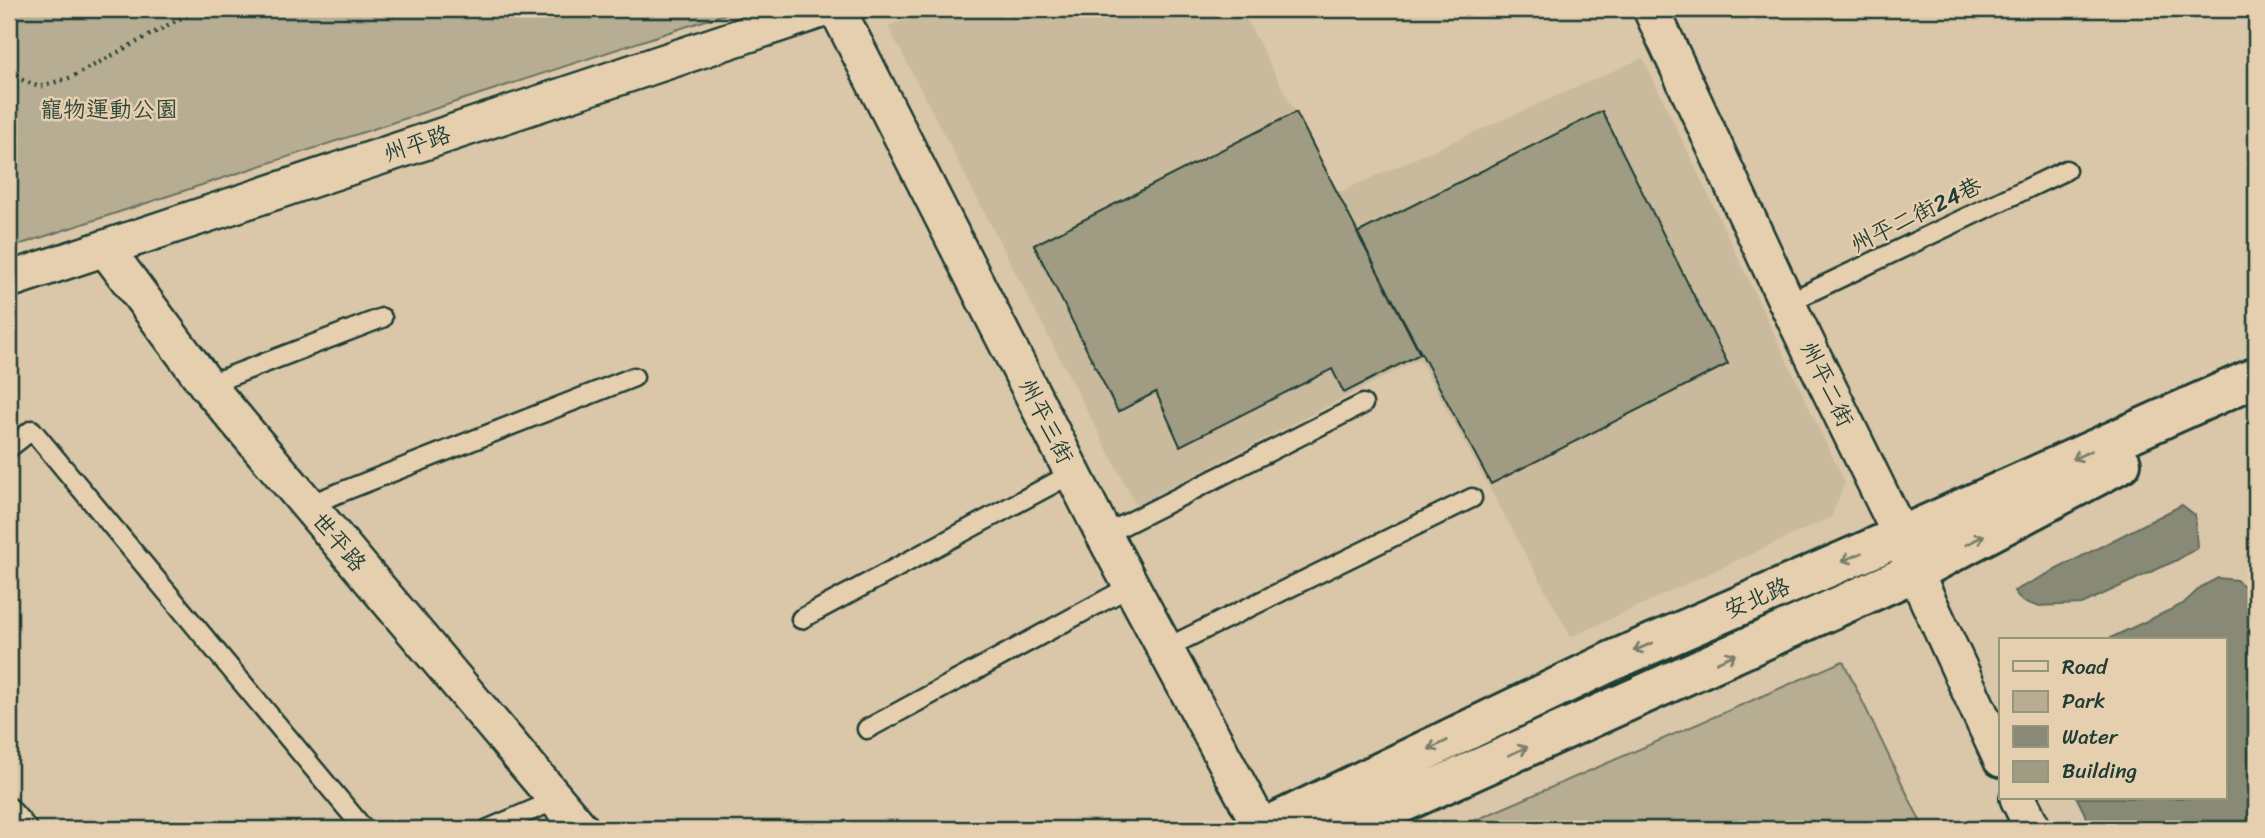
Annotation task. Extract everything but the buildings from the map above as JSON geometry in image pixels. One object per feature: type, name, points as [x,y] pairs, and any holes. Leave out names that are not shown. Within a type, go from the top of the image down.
[{"type":"street","name":"州平路","points":[[9,280],[824,9]]},
{"type":"street","name":"州平三街","points":[[837,9],[1104,535],[1262,829]]},
{"type":"street","name":"州平二街","points":[[1651,9],[1787,303],[1901,536],[1999,755]]},
{"type":"street","name":"世平路","points":[[105,247],[208,384],[581,829]]},
{"type":"street","name":"安北路","points":[[1262,829],[1612,661],[1901,536],[2256,377]]},
{"type":"street","name":"安北路","points":[[1344,829],[1915,572],[2176,434],[2256,401]]},
{"type":"street","points":[[2019,800],[2033,829]]},
{"type":"lane","name":"州平二街24巷","points":[[1787,303],[2066,170]]},
{"type":"lane","points":[[208,384],[382,318]]},
{"type":"lane","points":[[308,505],[634,377]]},
{"type":"lane","points":[[1104,535],[1363,404]]},
{"type":"lane","points":[[9,448],[32,430],[364,829]]},
{"type":"lane","points":[[801,619],[1073,473]]},
{"type":"lane","points":[[1164,649],[1472,498]]},
{"type":"lane","points":[[867,729],[1131,586]]},
{"type":"lane","points":[[488,829],[556,800]]},
{"type":"lane","points":[[9,807],[28,829]]},
{"type":"path","points":[[9,74],[39,86],[72,77],[198,9]]},
{"type":"shaded area","points":[[938,9],[1241,9],[1337,193],[1643,58],[1845,483],[1831,517],[1571,637],[1419,359],[1136,505],[888,26]]},
{"type":"green space","name":"寵物運動公園","points":[[9,9],[740,9],[9,248]]},
{"type":"green space","points":[[1843,661],[1924,829],[1455,829]]},
{"type":"water","points":[[2182,505],[2195,515],[2197,548],[2177,560],[2082,604],[2037,606],[2022,601],[2014,591]]},
{"type":"water","points":[[2218,578],[2236,580],[2256,595],[2256,829],[2092,829],[2078,800],[2226,800],[2226,638],[2110,638],[2183,604],[2201,587]]}]
